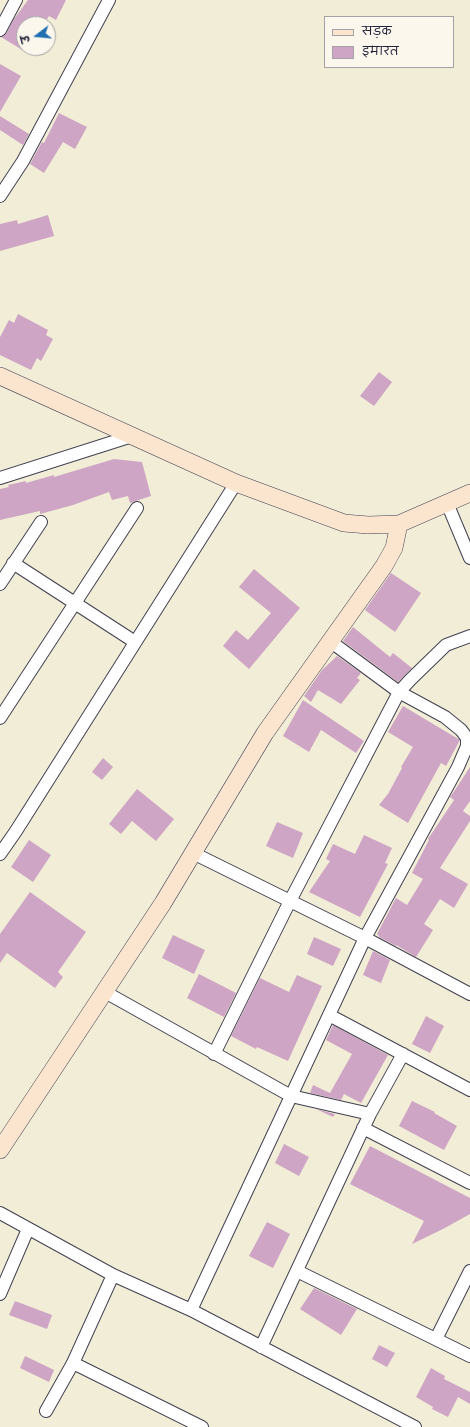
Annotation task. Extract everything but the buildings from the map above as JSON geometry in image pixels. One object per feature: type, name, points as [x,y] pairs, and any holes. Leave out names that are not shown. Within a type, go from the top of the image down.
[{"type":"street","points":[[0,30],[16,0]]},
{"type":"street","points":[[0,196],[24,161],[109,0]]},
{"type":"street","points":[[0,376],[236,483],[344,523],[368,525],[399,524],[470,493]]},
{"type":"street","points":[[0,478],[132,436]]},
{"type":"street","points":[[0,854],[236,483]]},
{"type":"street","points":[[447,503],[470,558]]},
{"type":"street","points":[[0,718],[137,508]]},
{"type":"street","points":[[0,584],[41,522]]},
{"type":"street","points":[[0,1150],[163,904],[265,733],[384,566],[394,548],[399,524]]},
{"type":"street","points":[[13,563],[135,642]]},
{"type":"street","points":[[214,1054],[290,901],[400,692],[410,680],[446,645],[470,636]]},
{"type":"street","points":[[191,1310],[365,938],[454,774],[467,746],[467,738],[461,730],[445,717],[400,692],[330,641]]},
{"type":"street","points":[[193,853],[365,938],[470,994]]},
{"type":"street","points":[[104,992],[291,1096],[370,1114]]},
{"type":"street","points":[[329,1015],[470,1090]]},
{"type":"street","points":[[261,1347],[370,1114],[403,1054]]},
{"type":"street","points":[[364,1128],[470,1183]]},
{"type":"street","points":[[0,1213],[113,1275],[191,1310],[415,1427]]},
{"type":"street","points":[[0,1294],[28,1229]]},
{"type":"street","points":[[297,1271],[470,1356]]},
{"type":"street","points":[[436,1339],[470,1271]]},
{"type":"street","points":[[46,1411],[73,1363],[113,1275]]},
{"type":"street","points":[[73,1363],[202,1427]]}]
